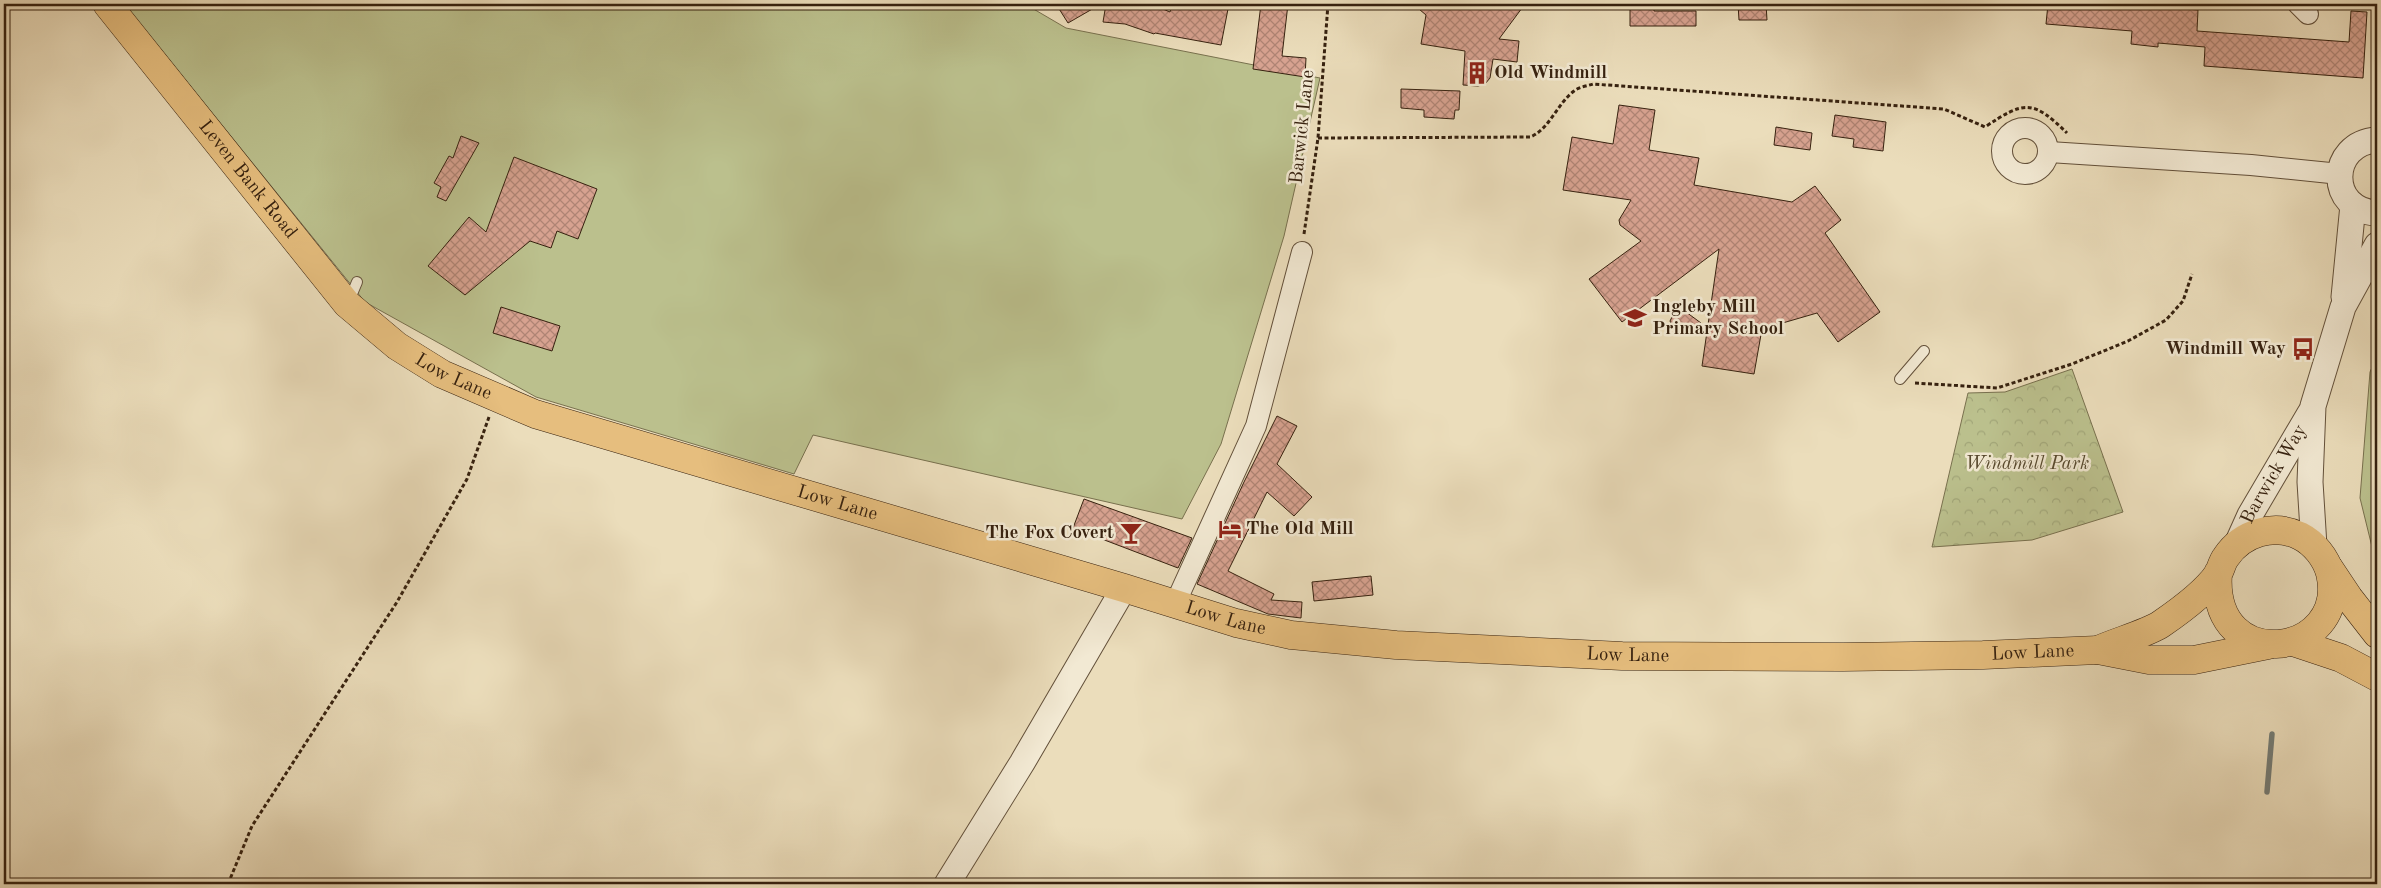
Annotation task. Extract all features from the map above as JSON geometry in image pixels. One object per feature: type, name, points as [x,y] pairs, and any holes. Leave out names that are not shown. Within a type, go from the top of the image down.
[{"type":"main road","name":"Leven Bank Road","points":[[107,4],[397,346]]},
{"type":"main road","name":"Low Lane","points":[[397,346],[442,374],[496,399],[545,417],[1124,588],[1236,623],[1290,635],[1396,645],[1612,656],[1843,657],[1983,655],[2098,650],[2149,660],[2194,660],[2281,644],[2342,658],[2377,677]]},
{"type":"main road","points":[[2321,555],[2332,583],[2330,602],[2323,619],[2310,633],[2281,644],[2249,640],[2233,628],[2222,612],[2217,593],[2218,573],[2225,557],[2237,544],[2251,535],[2267,530],[2284,531],[2300,536],[2321,555],[2349,598],[2377,634]]},
{"type":"main road","name":"Low Lane","points":[[2098,650],[2160,625],[2203,590],[2218,573]]},
{"type":"street","points":[[2377,140],[2367,141],[2353,148],[2344,160],[2340,174],[2345,196],[2353,205],[2367,212],[2377,213]]},
{"type":"street","points":[[2049,152],[2251,165],[2340,174]]},
{"type":"street","name":"Barwick Way","points":[[2321,555],[2310,482],[2314,406],[2343,307],[2353,205]]},
{"type":"street","name":"Barwick Way","points":[[2343,307],[2377,245]]},
{"type":"street","points":[[1175,604],[1256,426],[1302,252]]},
{"type":"street","name":"Barwick Way","points":[[2237,544],[2250,515],[2314,406]]},
{"type":"street","points":[[947,884],[1022,763],[1124,588]]},
{"type":"lane","points":[[1900,379],[1924,351]]},
{"type":"path","name":"Barwick Lane","points":[[1302,252],[1318,138],[1328,4]]},
{"type":"path","points":[[1318,138],[1530,137],[1542,129],[1563,101],[1576,90],[1593,84],[1944,109],[1985,127],[2006,112],[2023,107],[2041,110],[2054,118],[2071,136]]},
{"type":"path","points":[[1900,379],[1910,383],[1997,388],[2072,364],[2128,341],[2166,320],[2183,300],[2192,274]]},
{"type":"path","points":[[228,884],[252,826],[397,602],[467,479],[496,399]]},
{"type":"green space","points":[[124,4],[1025,4],[1066,28],[1320,78],[1284,236],[1221,444],[1182,519],[813,435],[794,474],[536,397],[365,302]]},
{"type":"green space","points":[[2377,356],[2377,559],[2374,555],[2360,498],[2370,372]]},
{"type":"green space","name":"Windmill Park","points":[[2072,369],[2123,512],[2032,540],[1932,547],[1968,393],[2005,392]]},
{"type":"building","points":[[1056,4],[1101,4],[1068,23]]},
{"type":"building","points":[[1106,4],[1151,4],[1170,12],[1172,4],[1198,4],[1228,9],[1221,45],[1154,34],[1125,24],[1103,22]]},
{"type":"building","points":[[1261,4],[1288,4],[1282,56],[1306,58],[1305,77],[1253,69]]},
{"type":"building","points":[[1413,4],[1525,4],[1499,39],[1519,41],[1517,62],[1493,59],[1490,78],[1485,84],[1478,86],[1463,85],[1465,51],[1421,44],[1426,15]]},
{"type":"building","points":[[1630,4],[1654,4],[1654,11],[1696,11],[1696,26],[1630,26]]},
{"type":"building","points":[[1738,4],[1766,4],[1767,20],[1739,20]]},
{"type":"building","points":[[2048,4],[2124,4],[2198,10],[2197,31],[2349,42],[2351,11],[2367,12],[2363,78],[2204,66],[2205,47],[2158,43],[2158,47],[2131,44],[2132,31],[2046,24]]},
{"type":"building","points":[[1401,89],[1460,91],[1459,110],[1455,110],[1454,119],[1424,117],[1424,110],[1401,108]]},
{"type":"building","points":[[1619,105],[1655,110],[1649,150],[1699,158],[1694,185],[1792,202],[1815,186],[1841,220],[1825,233],[1880,312],[1838,342],[1817,313],[1762,329],[1754,374],[1702,366],[1719,249],[1622,322],[1589,279],[1641,241],[1620,225],[1619,220],[1631,200],[1563,190],[1572,137],[1613,144]]},
{"type":"building","points":[[1835,115],[1886,122],[1883,151],[1853,147],[1854,139],[1832,136]]},
{"type":"building","points":[[1776,127],[1812,133],[1810,150],[1774,145]]},
{"type":"building","points":[[461,136],[479,143],[446,201],[437,197],[441,187],[434,183],[449,156],[453,158]]},
{"type":"building","points":[[514,157],[597,189],[578,239],[557,231],[551,248],[530,241],[465,295],[428,266],[469,217],[486,232]]},
{"type":"building","points":[[501,307],[560,326],[552,351],[493,333]]},
{"type":"building","points":[[1676,309],[1686,312],[1701,323],[1681,333],[1673,328],[1670,321]]},
{"type":"building","points":[[1277,416],[1297,426],[1277,464],[1312,497],[1294,516],[1267,492],[1228,571],[1274,594],[1271,600],[1302,602],[1301,618],[1268,614],[1197,584]]},
{"type":"building","name":"The Fox Covert","points":[[1084,499],[1192,538],[1178,568],[1073,528]]},
{"type":"building","points":[[1371,576],[1373,595],[1314,601],[1312,582]]},
{"type":"waterway","points":[[2375,529],[2377,473]]},
{"type":"waterway","points":[[2267,792],[2272,734]]},
{"type":"place","name":"Old Windmill","points":[[1477,73]]},
{"type":"place","name":"Ingleby Mill Primary School","points":[[1635,318]]},
{"type":"place","name":"Windmill Way","points":[[2303,349]]},
{"type":"place","name":"The Old Mill","points":[[1230,529]]},
{"type":"place","name":"The Fox Covert","points":[[1131,533]]}]
